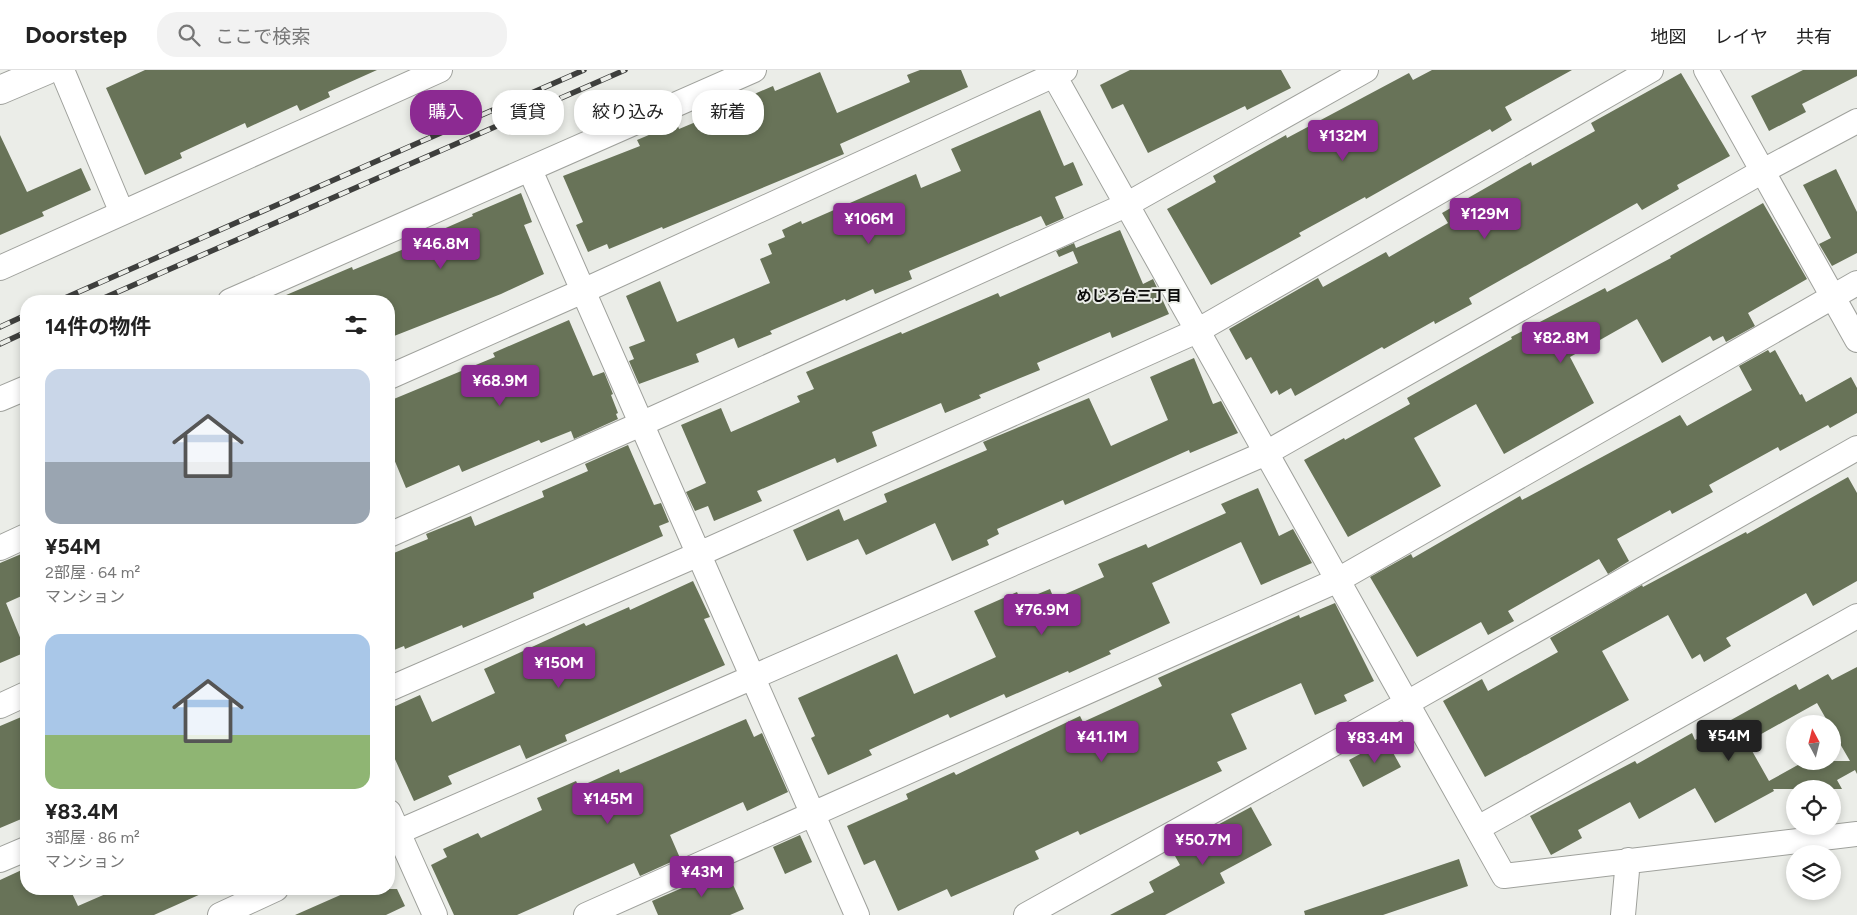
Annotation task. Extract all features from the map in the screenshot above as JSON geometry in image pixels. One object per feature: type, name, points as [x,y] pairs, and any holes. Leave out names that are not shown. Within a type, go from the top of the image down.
[{"type":"street","points":[[0,90],[47,70]]},
{"type":"street","points":[[62,70],[122,213]]},
{"type":"street","points":[[0,268],[440,70]]},
{"type":"street","points":[[244,295],[754,70]]},
{"type":"street","points":[[395,532],[641,424],[1126,204],[1366,70]]},
{"type":"street","points":[[395,686],[698,554],[1197,331],[1651,70]]},
{"type":"street","points":[[1706,70],[1857,340]]},
{"type":"street","points":[[395,374],[583,291],[1056,72],[1126,204],[1504,876],[1857,834]]},
{"type":"street","points":[[395,826],[752,677],[1266,453],[1763,171],[1857,120]]},
{"type":"street","points":[[530,170],[857,915]]},
{"type":"street","points":[[586,915],[1338,580],[1857,283]]},
{"type":"street","points":[[0,399],[20,391]]},
{"type":"street","points":[[1026,915],[1407,703],[1857,448]]},
{"type":"street","points":[[0,548],[20,539]]},
{"type":"street","points":[[1478,828],[1857,616]]},
{"type":"street","points":[[0,706],[20,697]]},
{"type":"street","points":[[395,833],[435,915]]},
{"type":"street","points":[[0,860],[20,852]]},
{"type":"street","points":[[1622,915],[1628,860]]},
{"type":"street","points":[[220,915],[263,895]]},
{"type":"building","points":[[145,70],[377,70],[328,92],[330,97],[300,111],[297,105],[247,128],[245,123],[180,153],[182,158],[145,175],[106,88]]},
{"type":"building","points":[[920,70],[961,70],[968,87],[840,144],[844,154],[663,229],[662,227],[609,249],[607,244],[588,252],[576,225],[583,222],[563,176],[640,146],[637,140],[649,135],[682,135],[682,128],[692,124],[692,135],[764,135],[764,90],[773,86],[775,91],[820,72],[837,113],[910,82],[907,75]]},
{"type":"building","points":[[1130,70],[1281,70],[1291,88],[1247,110],[1245,106],[1148,153],[1123,104],[1112,109],[1100,85]]},
{"type":"building","points":[[1432,70],[1572,70],[1505,107],[1512,120],[1492,132],[1490,129],[1366,199],[1365,197],[1299,233],[1301,236],[1211,285],[1167,209],[1216,182],[1213,176],[1286,135],[1287,138],[1409,73],[1413,80]]},
{"type":"building","points":[[1803,70],[1857,70],[1857,76],[1802,104],[1806,112],[1769,131],[1751,96]]},
{"type":"building","points":[[1681,73],[1730,156],[1677,185],[1679,189],[1642,210],[1637,203],[1469,298],[1472,304],[1435,324],[1434,321],[1384,349],[1382,347],[1295,396],[1291,388],[1279,395],[1277,390],[1271,394],[1251,357],[1246,360],[1229,329],[1318,278],[1323,287],[1386,252],[1389,257],[1448,223],[1442,213],[1531,162],[1532,166],[1595,131],[1591,123]]},
{"type":"building","points":[[1040,110],[1064,166],[1073,162],[1083,185],[1055,197],[1064,218],[1046,226],[1041,216],[909,271],[912,279],[875,294],[873,289],[846,301],[845,299],[770,331],[772,334],[738,348],[734,338],[696,354],[699,362],[639,384],[629,361],[634,359],[629,347],[645,341],[626,296],[660,281],[677,322],[770,283],[760,259],[772,254],[768,244],[785,237],[782,230],[801,221],[802,224],[916,174],[921,188],[961,171],[951,149]]},
{"type":"building","points":[[0,135],[27,192],[81,168],[91,190],[42,212],[44,216],[0,235]]},
{"type":"building","points":[[1836,169],[1857,212],[1857,253],[1832,266],[1819,244],[1831,238],[1803,185]]},
{"type":"building","points":[[521,193],[532,222],[524,225],[544,274],[501,294],[395,336],[395,295],[286,295],[352,267],[353,270],[433,237],[432,234],[473,216],[472,214]]},
{"type":"building","points":[[1763,203],[1807,279],[1748,313],[1755,326],[1726,342],[1723,336],[1713,341],[1710,336],[1662,363],[1637,319],[1570,357],[1594,403],[1504,454],[1476,404],[1414,438],[1441,486],[1348,537],[1304,460],[1410,404],[1407,398],[1512,339],[1511,337],[1605,288],[1607,292],[1671,258],[1670,256]]},
{"type":"building","points":[[1120,230],[1143,284],[1153,279],[1169,314],[1112,338],[1110,332],[1037,363],[1040,370],[979,395],[981,398],[945,413],[941,403],[872,432],[877,446],[837,463],[835,458],[757,491],[762,501],[714,521],[708,506],[695,511],[686,492],[706,483],[681,425],[721,408],[731,432],[800,402],[797,396],[814,389],[806,372],[998,293],[1000,297],[1078,263],[1073,251],[1059,257],[1056,251],[1074,243],[1076,248]]},
{"type":"building","points":[[569,320],[593,376],[604,372],[613,394],[611,395],[618,413],[616,414],[618,419],[574,439],[571,431],[541,443],[539,440],[462,472],[459,465],[406,488],[395,461],[395,399],[495,357],[493,353]]},
{"type":"building","points":[[1768,350],[1770,353],[1775,350],[1800,395],[1802,394],[1806,402],[1851,377],[1857,388],[1857,413],[1830,428],[1828,425],[1780,451],[1778,447],[1709,485],[1713,492],[1672,514],[1670,510],[1617,539],[1629,561],[1608,574],[1599,559],[1508,611],[1514,621],[1488,635],[1481,622],[1417,657],[1370,577],[1411,554],[1413,558],[1520,496],[1522,500],[1680,415],[1687,426],[1752,390],[1739,366]]},
{"type":"building","points":[[1194,358],[1213,404],[1221,401],[1238,433],[1190,453],[1189,450],[1065,505],[1063,500],[997,529],[999,534],[987,540],[989,545],[952,561],[935,523],[866,555],[858,539],[807,561],[793,530],[839,509],[844,521],[887,502],[884,494],[987,450],[983,442],[1089,398],[1111,446],[1168,420],[1150,377]]},
{"type":"building","points":[[628,445],[654,505],[661,503],[669,522],[659,526],[663,536],[533,593],[534,598],[463,628],[462,625],[405,649],[404,646],[395,650],[395,553],[428,539],[426,534],[471,516],[475,526],[544,497],[542,491],[588,471],[585,464]]},
{"type":"building","points":[[1848,477],[1857,493],[1857,581],[1813,606],[1806,593],[1726,638],[1731,646],[1704,662],[1700,654],[1692,659],[1668,615],[1602,651],[1629,700],[1485,777],[1443,701],[1482,679],[1488,691],[1558,652],[1550,638],[1642,585],[1643,587],[1746,532],[1747,534]]},
{"type":"building","points":[[1258,488],[1279,536],[1293,529],[1312,563],[1261,585],[1241,542],[1152,583],[1170,623],[1109,651],[1111,654],[1069,673],[1068,671],[1006,698],[1004,694],[950,718],[948,714],[869,750],[872,755],[828,775],[811,738],[815,736],[798,698],[897,654],[914,694],[996,657],[974,611],[1017,592],[1021,601],[1050,589],[1054,599],[1104,577],[1098,564],[1146,544],[1148,548],[1226,513],[1221,504]]},
{"type":"building","points":[[20,555],[20,597],[6,603],[20,637],[20,655],[0,663],[0,563]]},
{"type":"building","points":[[693,581],[710,617],[704,619],[725,665],[565,735],[567,741],[526,759],[520,745],[448,776],[452,784],[414,801],[395,759],[395,706],[420,695],[432,722],[495,693],[484,669],[584,623],[586,626],[629,607],[630,610]]},
{"type":"building","points":[[1335,603],[1374,681],[1344,695],[1347,701],[1315,715],[1301,683],[1231,714],[1247,749],[1217,762],[1222,771],[1080,835],[1078,831],[1035,851],[1039,859],[951,897],[947,889],[898,911],[875,860],[864,865],[847,826],[908,799],[906,794],[954,772],[956,775],[1080,716],[1083,722],[1162,686],[1158,678],[1299,615],[1300,618]]},
{"type":"building","points":[[1857,667],[1857,774],[1855,770],[1837,780],[1786,780],[1786,789],[1773,789],[1774,791],[1715,823],[1695,788],[1639,819],[1630,802],[1578,830],[1582,838],[1551,855],[1530,816],[1635,761],[1637,764],[1692,733],[1695,740],[1796,684],[1799,690],[1828,674],[1832,680]]},
{"type":"building","points":[[20,718],[20,820],[0,828],[0,726]]},
{"type":"building","points":[[746,719],[754,737],[762,733],[788,792],[747,811],[743,802],[670,835],[680,858],[640,876],[634,863],[517,915],[454,915],[431,865],[447,857],[443,849],[478,833],[481,838],[542,810],[537,798],[576,781],[579,787],[619,769],[620,773]]},
{"type":"building","points":[[1386,740],[1401,767],[1363,787],[1349,760]]},
{"type":"building","points":[[1251,807],[1272,845],[1220,873],[1225,883],[1165,915],[1110,915],[1154,892],[1149,882],[1180,865],[1175,856],[1214,836],[1210,829]]},
{"type":"building","points":[[800,835],[812,862],[785,874],[773,847]]},
{"type":"building","points":[[1459,859],[1468,886],[1383,915],[1305,915],[1304,911]]},
{"type":"building","points":[[726,869],[744,909],[730,915],[658,915],[652,901]]},
{"type":"building","points":[[20,871],[20,895],[73,895],[78,906],[103,895],[199,895],[154,915],[0,915],[0,880]]},
{"type":"building","points":[[395,889],[397,889],[405,906],[386,915],[295,915],[340,895],[395,895]]},
{"type":"railway","points":[[72,295],[584,70]]},
{"type":"railway","points":[[111,295],[625,70]]},
{"type":"railway","points":[[0,327],[20,318]]},
{"type":"railway","points":[[0,344],[20,335]]},
{"type":"district","name":"めじろ台三丁目","points":[[1129,296]]}]
